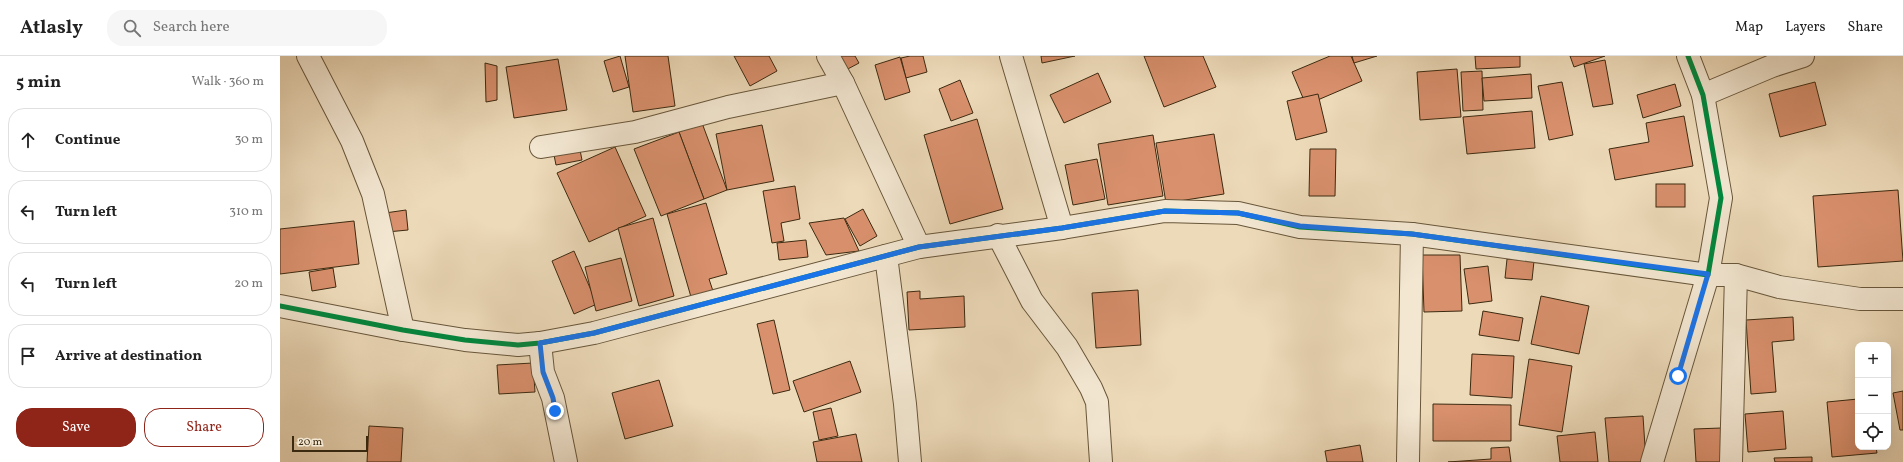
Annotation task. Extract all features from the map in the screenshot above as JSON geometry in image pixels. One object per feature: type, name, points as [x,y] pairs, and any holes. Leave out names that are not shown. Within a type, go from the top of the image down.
[{"type":"street","points":[[308,56],[352,140],[373,194],[403,330]]},
{"type":"street","points":[[828,56],[843,83],[919,247]]},
{"type":"street","points":[[1011,56],[1062,228]]},
{"type":"street","points":[[1652,462],[1708,274],[1721,198],[1703,95],[1688,56]]},
{"type":"street","points":[[1703,95],[1772,66],[1803,56]]},
{"type":"street","points":[[541,147],[635,132],[728,107],[843,83]]},
{"type":"street","points":[[280,306],[403,330],[464,340],[518,345],[540,343],[594,333],[919,247],[998,235],[1062,228],[1165,211],[1238,213],[1300,226],[1412,234],[1708,274],[1736,275],[1779,287],[1860,299],[1903,298]]},
{"type":"street","points":[[1408,462],[1412,234]]},
{"type":"street","points":[[998,235],[1032,301],[1067,347],[1091,388],[1097,402],[1101,462]]},
{"type":"street","points":[[886,256],[905,404],[910,462]]},
{"type":"street","points":[[1731,462],[1736,275]]},
{"type":"street","points":[[540,343],[543,372],[553,398],[566,462]]},
{"type":"building","points":[[620,56],[629,87],[613,92],[604,61]]},
{"type":"building","points":[[625,56],[668,56],[675,106],[633,112]]},
{"type":"building","points":[[734,56],[769,56],[777,71],[750,86]]},
{"type":"building","points":[[836,56],[855,56],[859,63],[844,71]]},
{"type":"building","points":[[923,56],[927,72],[906,78],[901,58]]},
{"type":"building","points":[[1041,56],[1075,56],[1042,63]]},
{"type":"building","points":[[1144,56],[1203,56],[1216,87],[1164,107]]},
{"type":"building","points":[[1330,56],[1351,56],[1362,81],[1306,105],[1292,72]]},
{"type":"building","points":[[1352,56],[1377,56],[1354,63]]},
{"type":"building","points":[[1475,56],[1520,56],[1520,67],[1476,69]]},
{"type":"building","points":[[1570,56],[1605,56],[1574,67]]},
{"type":"building","points":[[900,57],[910,92],[885,100],[875,65]]},
{"type":"building","points":[[558,59],[567,110],[514,118],[506,67]]},
{"type":"building","points":[[1605,60],[1613,104],[1593,107],[1584,64]]},
{"type":"building","points":[[485,63],[497,66],[497,100],[486,102]]},
{"type":"building","points":[[1457,69],[1461,117],[1420,120],[1417,72]]},
{"type":"building","points":[[1482,71],[1483,110],[1463,111],[1461,72]]},
{"type":"building","points":[[1098,73],[1111,102],[1064,123],[1050,95]]},
{"type":"building","points":[[1531,74],[1532,98],[1484,101],[1482,78]]},
{"type":"building","points":[[960,80],[973,113],[951,121],[939,89]]},
{"type":"building","points":[[1562,82],[1573,135],[1549,140],[1538,86]]},
{"type":"building","points":[[1815,82],[1826,125],[1780,137],[1769,94]]},
{"type":"building","points":[[1675,84],[1681,106],[1643,118],[1637,95]]},
{"type":"building","points":[[1318,94],[1327,132],[1296,140],[1287,101]]},
{"type":"building","points":[[1532,111],[1535,148],[1467,154],[1463,117]]},
{"type":"building","points":[[1684,116],[1693,166],[1615,180],[1609,149],[1649,142],[1646,123]]},
{"type":"building","points":[[977,119],[1003,209],[950,224],[924,135]]},
{"type":"building","points":[[702,123],[727,190],[704,199],[679,132]]},
{"type":"building","points":[[762,125],[774,181],[727,190],[716,134]]},
{"type":"building","points":[[679,132],[704,199],[661,216],[634,149]]},
{"type":"building","points":[[1214,134],[1224,194],[1166,203],[1156,143]]},
{"type":"building","points":[[1153,135],[1163,196],[1108,205],[1098,144]]},
{"type":"building","points":[[579,145],[582,160],[556,165],[553,150]]},
{"type":"building","points":[[615,147],[646,216],[589,242],[557,173]]},
{"type":"building","points":[[1310,149],[1336,149],[1335,196],[1309,196]]},
{"type":"building","points":[[1097,159],[1105,199],[1073,205],[1065,165]]},
{"type":"building","points":[[1656,184],[1685,184],[1685,207],[1656,207]]},
{"type":"building","points":[[795,186],[800,219],[781,223],[784,241],[772,243],[763,191]]},
{"type":"building","points":[[1898,190],[1903,261],[1818,267],[1813,196]]},
{"type":"building","points":[[706,203],[727,274],[709,279],[713,291],[691,297],[667,214]]},
{"type":"building","points":[[863,209],[877,236],[860,246],[845,219]]},
{"type":"building","points":[[406,210],[408,230],[387,232],[385,213]]},
{"type":"building","points":[[653,218],[674,296],[639,306],[618,228]]},
{"type":"building","points":[[844,218],[859,251],[826,255],[809,223]]},
{"type":"building","points":[[354,221],[359,264],[280,274],[280,229]]},
{"type":"building","points":[[806,240],[808,257],[779,260],[777,243]]},
{"type":"building","points":[[574,251],[597,304],[574,314],[552,261]]},
{"type":"building","points":[[1422,255],[1460,255],[1462,311],[1424,312]]},
{"type":"building","points":[[621,258],[632,301],[596,311],[585,267]]},
{"type":"building","points":[[1507,259],[1534,261],[1532,280],[1505,278]]},
{"type":"building","points":[[1488,266],[1492,301],[1469,304],[1464,269]]},
{"type":"building","points":[[333,268],[336,287],[312,291],[309,272]]},
{"type":"building","points":[[1138,290],[1141,345],[1096,348],[1092,293]]},
{"type":"building","points":[[920,291],[920,299],[964,296],[965,327],[909,330],[907,292]]},
{"type":"building","points":[[1541,296],[1589,306],[1579,354],[1531,344]]},
{"type":"building","points":[[1483,311],[1523,318],[1519,341],[1479,335]]},
{"type":"building","points":[[1793,317],[1794,340],[1772,342],[1776,392],[1751,394],[1746,320]]},
{"type":"building","points":[[774,320],[790,390],[773,394],[757,324]]},
{"type":"building","points":[[1472,354],[1514,356],[1512,398],[1470,395]]},
{"type":"building","points":[[1529,359],[1572,366],[1562,432],[1519,425]]},
{"type":"building","points":[[850,361],[861,392],[804,412],[793,381]]},
{"type":"building","points":[[533,363],[535,392],[499,394],[497,365]]},
{"type":"building","points":[[659,380],[673,426],[625,439],[612,393]]},
{"type":"building","points":[[1903,391],[1903,430],[1900,430],[1893,393]]},
{"type":"building","points":[[1855,399],[1855,450],[1876,450],[1877,453],[1832,457],[1827,402]]},
{"type":"building","points":[[1433,404],[1511,405],[1511,441],[1433,441]]},
{"type":"building","points":[[831,408],[838,436],[819,440],[813,412]]},
{"type":"building","points":[[1783,411],[1786,449],[1748,452],[1745,414]]},
{"type":"building","points":[[1643,416],[1646,462],[1609,462],[1605,418]]},
{"type":"building","points":[[369,426],[403,428],[401,462],[367,462]]},
{"type":"building","points":[[1721,428],[1723,462],[1696,462],[1694,429]]},
{"type":"building","points":[[1595,432],[1598,462],[1560,462],[1557,436]]},
{"type":"building","points":[[856,434],[862,462],[817,462],[813,442]]},
{"type":"building","points":[[1360,445],[1363,462],[1327,462],[1325,451]]},
{"type":"building","points":[[1509,447],[1511,462],[1448,462],[1491,459],[1491,448]]},
{"type":"building","points":[[1812,457],[1812,462],[1775,462],[1774,458]]},
{"type":"cycle path","points":[[280,306],[403,330],[465,340],[518,345],[540,343],[594,333],[919,247],[1062,228],[1165,211],[1238,213],[1300,227],[1412,234],[1708,275],[1721,198],[1703,95],[1688,56]]},
{"type":"route","points":[[555,411],[553,398],[543,372],[540,343],[594,333],[919,247],[998,235],[1062,228],[1165,211],[1238,213],[1300,226],[1412,234],[1708,274],[1678,376]]}]
